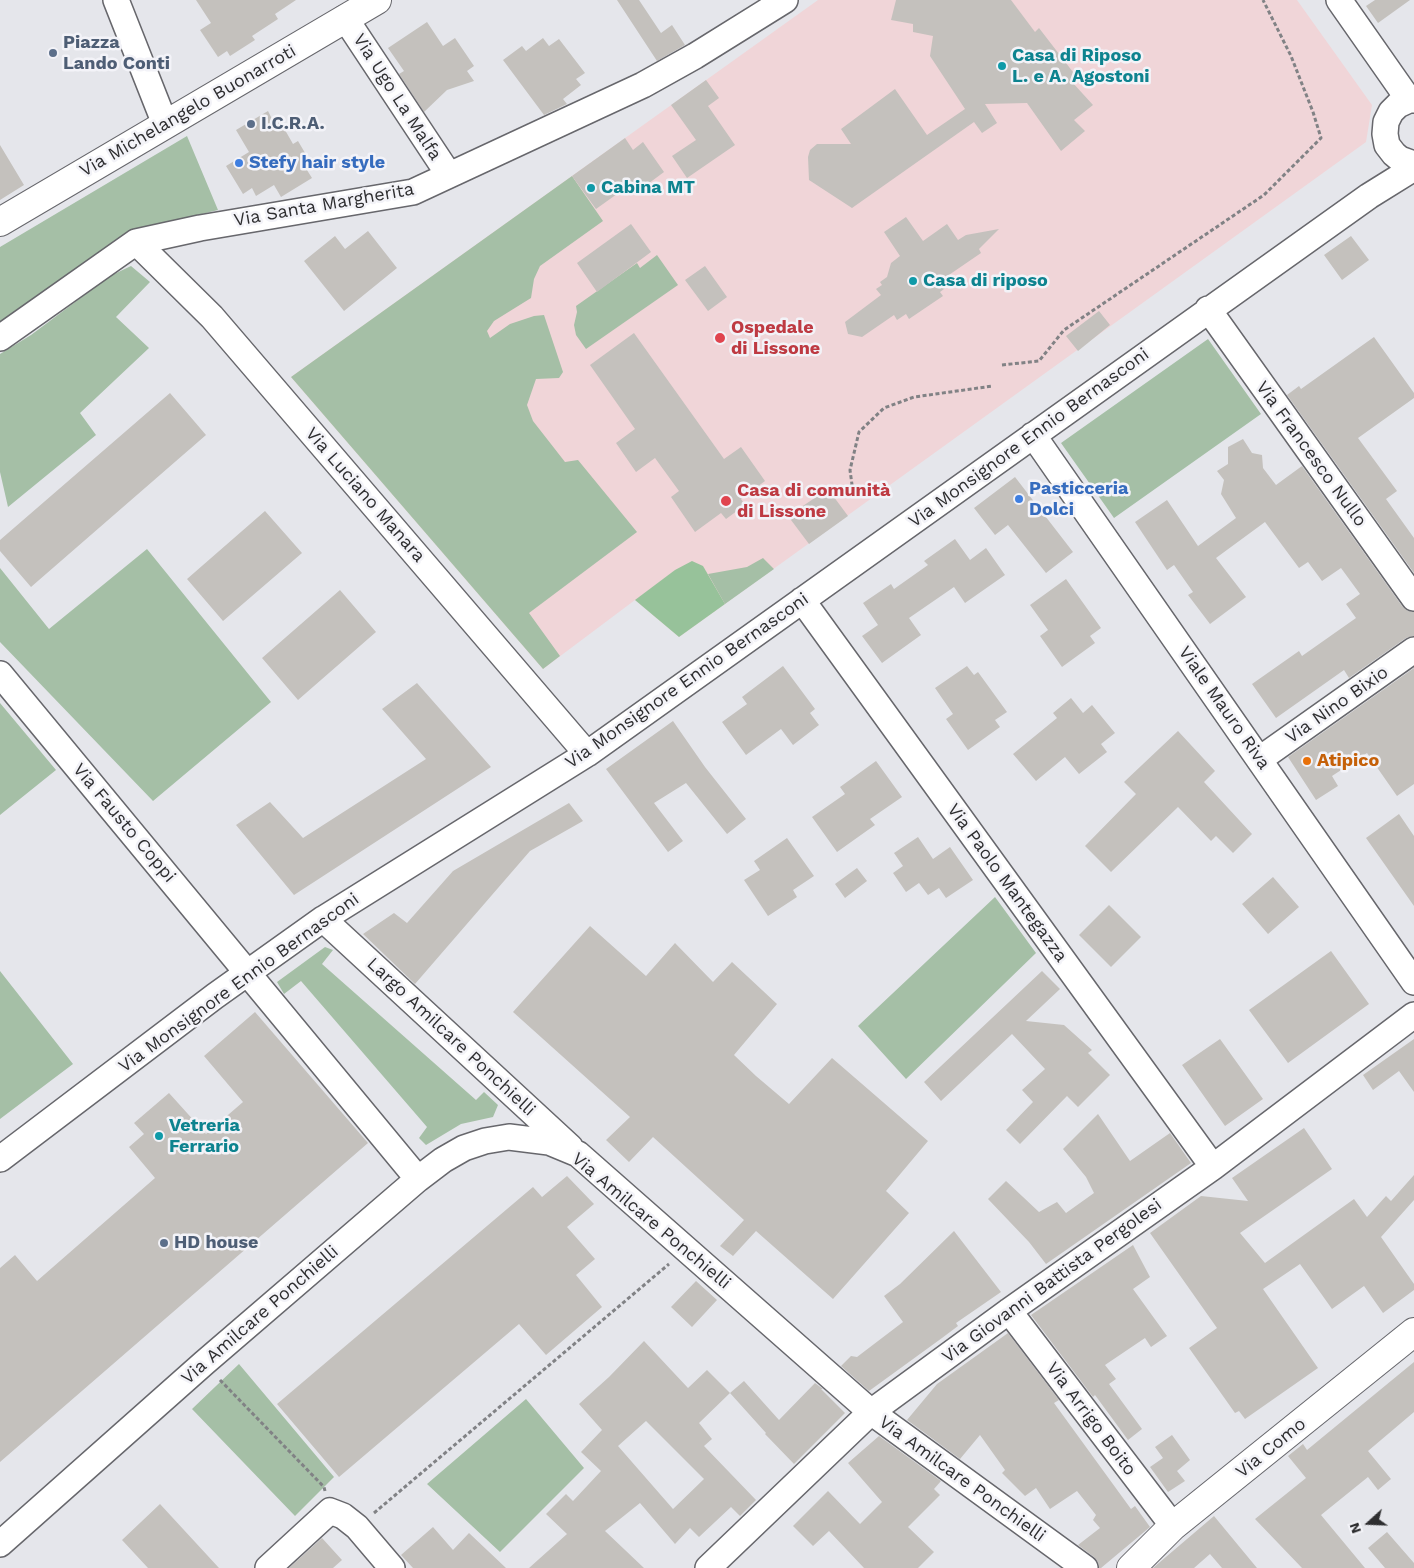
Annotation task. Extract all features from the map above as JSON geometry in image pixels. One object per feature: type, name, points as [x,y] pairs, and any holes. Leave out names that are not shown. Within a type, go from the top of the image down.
[{"type":"street","points":[[116,0],[165,124]]},
{"type":"street","name":"Via Michelangelo Buonarroti","points":[[0,222],[377,0]]},
{"type":"street","name":"Via Santa Margherita","points":[[0,338],[136,242],[210,226],[413,192],[643,85],[695,56],[785,0]]},
{"type":"street","points":[[1339,0],[1411,100],[1398,105],[1391,112],[1386,122],[1385,134],[1388,145],[1394,154],[1400,160],[1414,164]]},
{"type":"street","name":"Via Ugo La Malfa","points":[[346,18],[449,175]]},
{"type":"street","points":[[1369,196],[1388,145]]},
{"type":"street","name":"Via Monsignore Ennio Bernasconi","points":[[0,1159],[248,972],[324,919],[587,754],[1208,309],[1369,196],[1414,168]]},
{"type":"street","name":"Via Luciano Manara","points":[[136,242],[212,317],[587,754]]},
{"type":"street","name":"Via Francesco Nullo","points":[[1208,309],[1414,598]]},
{"type":"street","name":"Viale Mauro Riva","points":[[1033,435],[1414,982]]},
{"type":"street","name":"Via Paolo Mantegazza","points":[[802,600],[1212,1167]]},
{"type":"street","name":"Via Nino Bixio","points":[[1260,759],[1414,650]]},
{"type":"street","name":"Via Fausto Coppi","points":[[0,674],[248,972]]},
{"type":"street","name":"Largo Amilcare Ponchielli","points":[[324,919],[578,1154]]},
{"type":"street","points":[[248,972],[418,1178]]},
{"type":"street","name":"Via Giovanni Battista Pergolesi","points":[[708,1568],[871,1412],[1009,1311],[1212,1167],[1414,1015]]},
{"type":"street","name":"Via Amilcare Ponchielli","points":[[0,1544],[204,1363],[418,1178],[464,1148],[485,1141],[509,1137],[548,1142],[578,1154],[871,1412],[1085,1568]]},
{"type":"street","name":"Via Arrigo Boito","points":[[1009,1311],[1172,1526]]},
{"type":"street","name":"Via Como","points":[[1130,1568],[1172,1526],[1414,1332]]},
{"type":"street","points":[[268,1568],[330,1511],[343,1516],[357,1527],[392,1568]]},
{"type":"path","points":[[1002,365],[1039,361],[1064,330],[1264,195],[1321,138],[1291,56],[1263,0]]},
{"type":"path","points":[[853,492],[850,470],[859,432],[884,408],[914,397],[993,386]]},
{"type":"path","points":[[357,1527],[687,1249]]},
{"type":"path","points":[[204,1363],[324,1487],[330,1511]]},
{"type":"shaded area","name":"Ospedale di Lissone","points":[[818,0],[1297,0],[1372,105],[1366,142],[679,637],[635,600],[543,669],[291,377]]},
{"type":"green space","points":[[187,136],[218,210],[150,227],[0,329],[0,247]]},
{"type":"green space","points":[[572,176],[603,221],[540,266],[534,279],[531,298],[494,321],[487,331],[490,338],[510,324],[534,316],[544,315],[563,372],[559,378],[536,379],[527,405],[533,421],[565,462],[578,460],[637,532],[529,613],[560,656],[543,669],[291,377]]},
{"type":"green space","points":[[657,255],[678,285],[586,349],[576,335],[574,325],[577,312],[576,306],[637,263],[640,268]]},
{"type":"green space","points":[[131,266],[150,282],[116,317],[149,348],[80,413],[96,435],[8,507],[0,472],[0,354],[31,335],[110,276]]},
{"type":"green space","points":[[1208,339],[1261,414],[1114,518],[1061,443]]},
{"type":"green space","points":[[147,549],[271,702],[153,801],[0,642],[0,568],[49,629]]},
{"type":"green space","points":[[763,558],[774,569],[725,604],[708,574],[747,567]]},
{"type":"green space","points":[[692,561],[703,566],[725,604],[679,637],[635,600],[675,570]]},
{"type":"green space","points":[[0,703],[56,770],[0,815]]},
{"type":"green space","points":[[995,897],[1036,953],[906,1079],[858,1026]]},
{"type":"green space","points":[[325,947],[333,950],[322,964],[476,1100],[484,1092],[498,1105],[493,1117],[461,1124],[426,1145],[419,1138],[427,1127],[301,981],[284,994],[277,982]]},
{"type":"green space","points":[[0,971],[73,1064],[0,1119]]},
{"type":"green space","points":[[239,1364],[334,1477],[295,1516],[192,1409]]},
{"type":"green space","points":[[526,1399],[584,1468],[500,1552],[427,1484]]},
{"type":"building","points":[[196,0],[296,0],[275,14],[278,19],[252,36],[255,40],[230,56],[227,51],[218,57],[200,30],[211,23]]},
{"type":"building","points":[[617,0],[639,0],[661,33],[672,25],[685,45],[657,61]]},
{"type":"building","name":"Casa di Riposo L. e A. Agostoni","points":[[896,0],[1011,0],[1035,32],[1039,28],[1076,76],[1072,82],[1093,105],[1074,120],[1085,131],[1061,151],[1027,103],[985,104],[997,123],[982,133],[974,122],[852,208],[809,180],[808,157],[810,150],[817,144],[851,144],[841,129],[895,89],[927,135],[965,109],[930,56],[933,36],[913,32],[913,24],[891,20]]},
{"type":"building","points":[[1375,0],[1410,0],[1378,23],[1366,6]]},
{"type":"building","points":[[427,22],[443,46],[455,38],[474,66],[467,71],[474,81],[447,90],[424,112],[399,74],[404,71],[388,48]]},
{"type":"building","points":[[543,38],[549,46],[559,39],[585,73],[576,79],[581,85],[563,99],[567,104],[544,115],[503,60],[522,46],[526,51]]},
{"type":"building","points":[[706,80],[719,98],[708,106],[735,145],[687,178],[672,156],[696,140],[671,105]]},
{"type":"building","points":[[268,111],[272,119],[277,116],[293,144],[298,141],[311,163],[305,167],[312,178],[281,197],[274,185],[256,196],[252,188],[243,194],[226,166],[249,152],[236,130]]},
{"type":"building","points":[[625,138],[633,150],[643,142],[664,172],[637,192],[631,184],[596,209],[572,176]]},
{"type":"building","points":[[0,145],[24,185],[0,200]]},
{"type":"building","name":"Casa di riposo","points":[[906,217],[923,241],[947,224],[958,240],[966,235],[999,229],[979,249],[981,253],[943,279],[948,286],[940,292],[943,296],[909,319],[906,314],[897,320],[894,315],[862,337],[848,334],[845,322],[881,295],[876,289],[882,285],[880,282],[887,277],[891,263],[900,256],[884,232]]},
{"type":"building","points":[[631,224],[651,252],[597,292],[577,263]]},
{"type":"building","points":[[368,231],[397,268],[344,311],[304,261],[335,236],[345,249]]},
{"type":"building","points":[[1351,236],[1369,260],[1342,280],[1324,255]]},
{"type":"building","points":[[705,266],[727,297],[708,311],[685,280]]},
{"type":"building","points":[[1099,311],[1110,325],[1078,351],[1066,336]]},
{"type":"building","points":[[634,333],[724,459],[741,447],[765,481],[741,499],[745,505],[726,519],[721,513],[695,532],[671,497],[679,491],[655,458],[636,472],[616,443],[635,429],[590,365]]},
{"type":"building","points":[[1374,337],[1414,393],[1414,398],[1358,438],[1397,491],[1386,499],[1414,538],[1414,573],[1287,395],[1299,386],[1301,389]]},
{"type":"building","points":[[170,393],[206,435],[31,587],[0,551],[0,540]]},
{"type":"building","points":[[1243,439],[1252,453],[1262,455],[1263,468],[1276,485],[1302,466],[1402,606],[1408,611],[1414,612],[1414,636],[1406,638],[1349,678],[1344,670],[1276,718],[1252,684],[1299,651],[1302,656],[1356,618],[1346,604],[1360,594],[1341,568],[1322,581],[1308,562],[1299,568],[1265,522],[1216,558],[1246,597],[1210,624],[1188,595],[1193,592],[1174,565],[1167,570],[1135,522],[1167,500],[1198,546],[1236,518],[1221,494],[1224,480],[1217,471],[1228,464],[1228,447]]},
{"type":"building","points":[[1015,477],[1073,552],[1046,573],[1008,525],[995,535],[974,508]]},
{"type":"building","points":[[828,489],[848,516],[809,544],[788,516]]},
{"type":"building","points":[[265,511],[302,553],[223,621],[187,579]]},
{"type":"building","points":[[955,539],[970,560],[986,548],[1005,575],[965,603],[954,587],[909,618],[921,635],[882,663],[862,636],[878,625],[863,603],[891,584],[894,589],[928,565],[924,561]]},
{"type":"building","points":[[1066,579],[1101,628],[1090,636],[1095,643],[1062,667],[1040,636],[1048,630],[1030,605]]},
{"type":"building","points":[[340,590],[376,632],[298,700],[262,658]]},
{"type":"building","points":[[783,666],[815,709],[810,713],[819,725],[793,745],[781,729],[746,755],[722,722],[747,704],[742,697]]},
{"type":"building","points":[[967,666],[974,675],[978,672],[1007,712],[995,720],[1000,727],[968,750],[946,719],[953,714],[935,688]]},
{"type":"building","points":[[1414,668],[1414,784],[1397,796],[1367,753],[1332,776],[1338,786],[1316,800],[1288,757]]},
{"type":"building","points":[[417,683],[491,767],[294,895],[236,825],[270,802],[303,838],[426,759],[382,709]]},
{"type":"building","points":[[1071,698],[1083,713],[1092,705],[1115,733],[1101,744],[1107,752],[1079,774],[1065,757],[1036,781],[1013,754],[1057,718],[1053,713]]},
{"type":"building","points":[[673,721],[705,767],[746,819],[727,834],[686,783],[654,803],[683,841],[668,852],[606,769]]},
{"type":"building","points":[[1178,731],[1215,771],[1204,782],[1252,834],[1233,853],[1216,836],[1211,841],[1178,807],[1111,872],[1085,846],[1136,794],[1124,782]]},
{"type":"building","points":[[876,761],[902,797],[870,819],[875,825],[837,852],[812,817],[845,794],[840,787]]},
{"type":"building","points":[[569,803],[583,821],[530,851],[415,984],[363,934],[394,913],[407,923],[453,871]]},
{"type":"building","points":[[1399,814],[1414,836],[1414,906],[1366,838]]},
{"type":"building","points":[[918,837],[933,859],[950,847],[973,880],[946,898],[939,888],[928,895],[919,883],[906,892],[893,873],[903,866],[894,853]]},
{"type":"building","points":[[787,838],[814,876],[793,890],[797,897],[768,916],[744,880],[760,870],[754,861]]},
{"type":"building","points":[[857,868],[867,881],[845,898],[835,884]]},
{"type":"building","points":[[1273,877],[1299,907],[1268,934],[1242,904]]},
{"type":"building","points":[[1109,905],[1141,937],[1111,967],[1079,935]]},
{"type":"building","points":[[590,926],[646,976],[675,943],[713,982],[732,962],[777,1004],[734,1055],[756,1076],[789,1104],[832,1058],[928,1141],[886,1191],[909,1213],[833,1299],[756,1231],[733,1256],[720,1246],[744,1220],[653,1137],[629,1162],[606,1140],[630,1117],[513,1012]]},
{"type":"building","points":[[1331,951],[1369,1004],[1288,1063],[1249,1010]]},
{"type":"building","points":[[1042,971],[1060,989],[1026,1021],[1064,1025],[1092,1050],[1088,1053],[1110,1075],[1078,1107],[1067,1096],[1020,1144],[1006,1130],[1033,1102],[1022,1090],[1045,1069],[1012,1034],[941,1101],[924,1082]]},
{"type":"building","points":[[255,1012],[368,1143],[0,1462],[0,1268],[15,1255],[37,1281],[155,1178],[129,1147],[144,1134],[134,1123],[169,1093],[206,1134],[243,1102],[204,1056]]},
{"type":"building","points":[[1220,1039],[1263,1099],[1225,1126],[1182,1065]]},
{"type":"building","points":[[1414,1039],[1414,1092],[1399,1071],[1373,1090],[1363,1075]]},
{"type":"building","points":[[1098,1114],[1130,1161],[1170,1133],[1191,1163],[1046,1264],[1029,1242],[988,1199],[1006,1181],[1039,1212],[1057,1202],[1066,1213],[1094,1193],[1086,1177],[1063,1149]]},
{"type":"building","points":[[1304,1128],[1332,1169],[1240,1233],[1265,1263],[1354,1199],[1367,1217],[1386,1196],[1391,1201],[1414,1175],[1414,1200],[1381,1237],[1414,1284],[1414,1290],[1383,1313],[1364,1286],[1332,1309],[1300,1264],[1263,1289],[1318,1368],[1245,1419],[1239,1411],[1235,1413],[1189,1348],[1217,1328],[1150,1233],[1201,1196],[1248,1201],[1232,1178]]},
{"type":"building","points":[[567,1176],[594,1204],[567,1227],[595,1259],[576,1275],[602,1307],[546,1355],[519,1324],[339,1477],[277,1404],[533,1187],[542,1197]]},
{"type":"building","points":[[954,1231],[1001,1292],[956,1323],[958,1326],[869,1391],[841,1366],[851,1356],[857,1357],[903,1322],[884,1296],[900,1284]]},
{"type":"building","points":[[1133,1245],[1150,1277],[1133,1289],[1167,1336],[1151,1347],[1145,1338],[1105,1365],[1116,1379],[1109,1384],[1142,1429],[1128,1440],[1095,1395],[1093,1397],[1031,1315]]},
{"type":"building","points":[[696,1281],[717,1300],[692,1327],[671,1307]]},
{"type":"building","points":[[1008,1333],[1059,1400],[1054,1403],[1131,1509],[1135,1506],[1150,1527],[1101,1568],[1099,1568],[1098,1562],[1094,1557],[1078,1545],[1100,1528],[1093,1520],[1096,1515],[1077,1491],[1050,1509],[1036,1488],[1025,1496],[1002,1473],[1005,1470],[980,1435],[960,1459],[907,1420],[937,1384]]},
{"type":"building","points":[[644,1341],[688,1388],[707,1370],[730,1393],[699,1423],[712,1439],[704,1446],[756,1500],[740,1516],[731,1507],[699,1537],[690,1528],[675,1544],[640,1503],[605,1531],[644,1568],[529,1568],[567,1534],[546,1514],[566,1494],[573,1501],[601,1471],[581,1452],[602,1430],[579,1404]],"holes":[[[646,1421],[704,1479],[673,1509],[618,1446]]]},
{"type":"building","points":[[1414,1362],[1414,1412],[1368,1451],[1391,1479],[1378,1490],[1368,1477],[1321,1515],[1365,1568],[1302,1568],[1255,1519],[1306,1478],[1288,1456],[1303,1444],[1307,1450]]},
{"type":"building","points":[[744,1381],[779,1420],[815,1383],[845,1413],[794,1464],[730,1393]]},
{"type":"building","points":[[1172,1435],[1190,1460],[1177,1471],[1185,1481],[1168,1492],[1150,1467],[1163,1458],[1155,1447]]},
{"type":"building","points":[[879,1436],[941,1481],[934,1489],[940,1495],[908,1527],[934,1552],[918,1568],[864,1568],[829,1531],[813,1546],[793,1526],[828,1491],[860,1524],[882,1502],[848,1463]]},
{"type":"building","points":[[160,1504],[219,1568],[148,1568],[122,1540]]},
{"type":"building","points":[[1214,1516],[1257,1568],[1222,1568],[1210,1554],[1194,1568],[1153,1568]]},
{"type":"building","points":[[433,1527],[453,1550],[469,1533],[506,1568],[413,1568],[401,1555]]},
{"type":"building","points":[[1387,1532],[1414,1563],[1414,1568],[1385,1568],[1368,1548]]},
{"type":"building","points":[[322,1538],[342,1560],[333,1568],[289,1568]]},
{"type":"place","name":"Piazza Lando Conti","points":[[53,53]]},
{"type":"place","name":"Casa di Riposo L. e A. Agostoni","points":[[1002,66]]},
{"type":"place","name":"I.C.R.A.","points":[[251,124]]},
{"type":"place","name":"Stefy hair style","points":[[239,163]]},
{"type":"place","name":"Cabina MT","points":[[591,188]]},
{"type":"place","name":"Casa di riposo","points":[[913,281]]},
{"type":"place","name":"Ospedale di Lissone","points":[[720,338]]},
{"type":"place","name":"Pasticceria Dolci","points":[[1019,499]]},
{"type":"place","name":"Casa di comunità di Lissone","points":[[726,501]]},
{"type":"place","name":"Atipico","points":[[1307,761]]},
{"type":"place","name":"Vetreria Ferrario","points":[[159,1136]]},
{"type":"place","name":"HD house","points":[[164,1243]]}]
